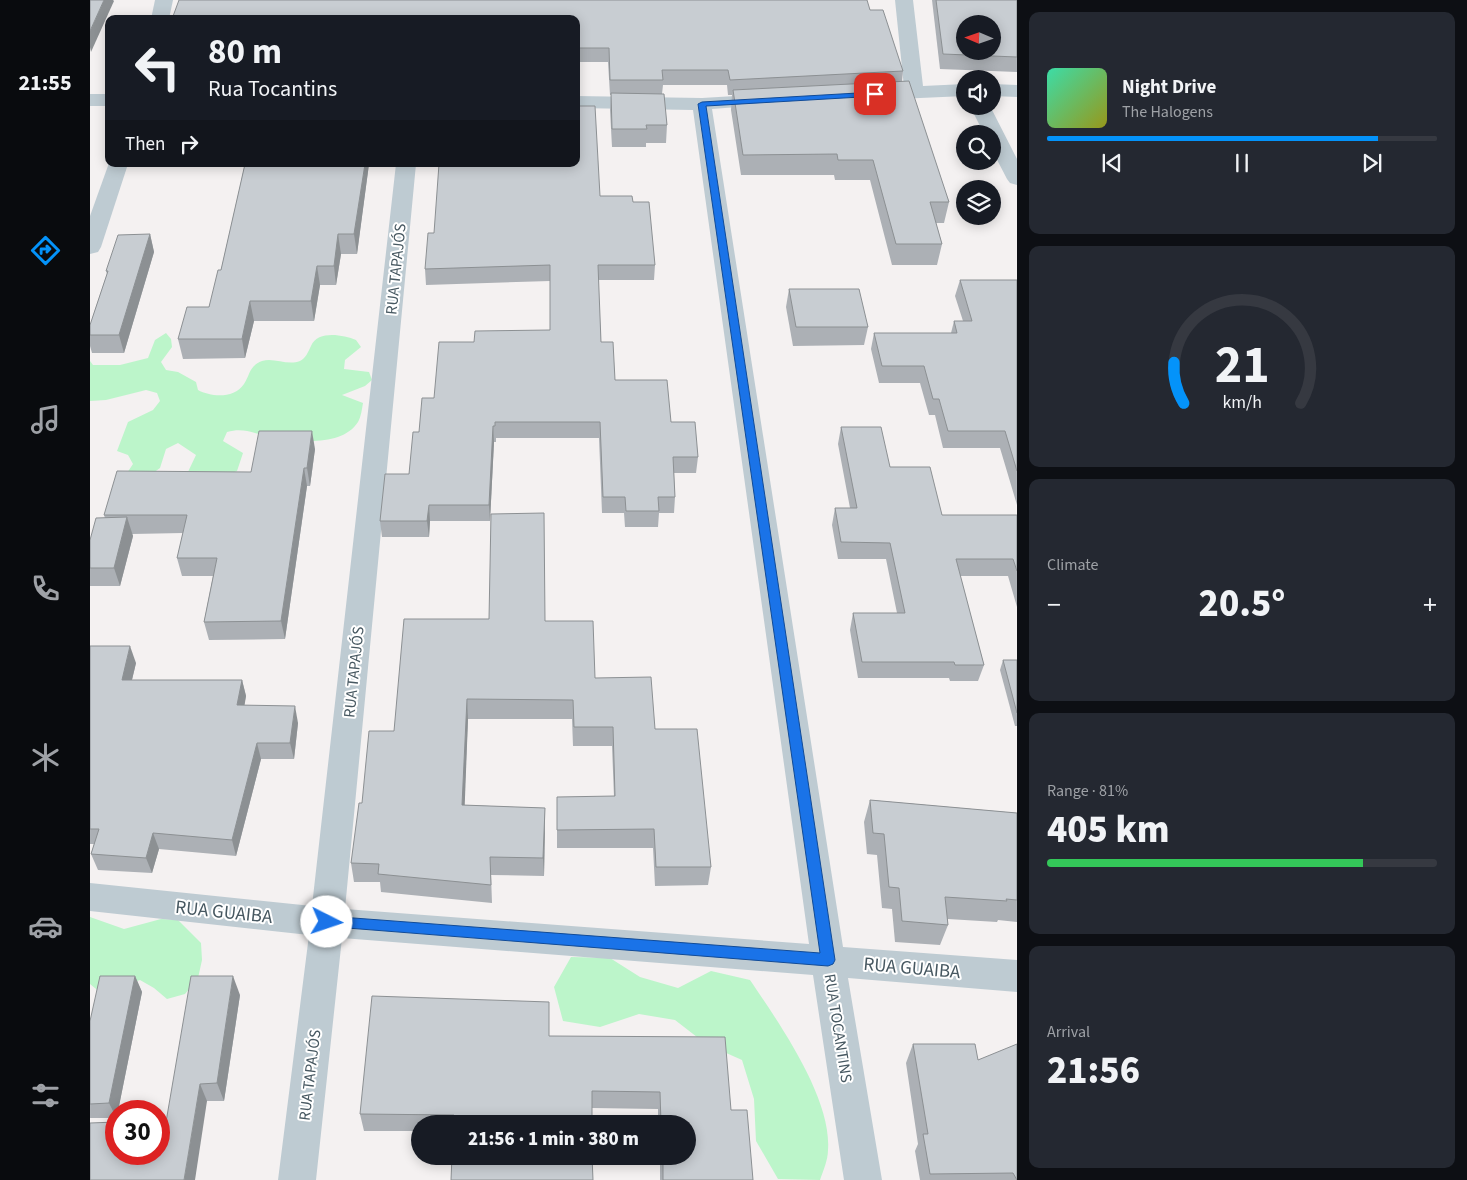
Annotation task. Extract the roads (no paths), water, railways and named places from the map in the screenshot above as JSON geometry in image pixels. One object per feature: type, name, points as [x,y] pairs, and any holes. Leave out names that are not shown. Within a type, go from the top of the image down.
[{"type":"street","points":[[161,15],[164,0]]},
{"type":"street","points":[[904,0],[914,92]]},
{"type":"street","points":[[856,95],[956,90]]},
{"type":"street","points":[[1001,90],[1017,91]]},
{"type":"street","points":[[580,102],[702,104],[789,99]]},
{"type":"street","points":[[90,100],[105,100]]},
{"type":"street","name":"RUA TOCANTINS","points":[[702,104],[828,960],[864,1180]]},
{"type":"street","points":[[985,115],[1017,179]]},
{"type":"street","points":[[90,246],[117,167]]},
{"type":"street","name":"RUA TAPAJÓS","points":[[297,1180],[327,922],[406,167]]},
{"type":"street","name":"RUA GUAIBA","points":[[90,897],[327,922],[1017,976]]}]
